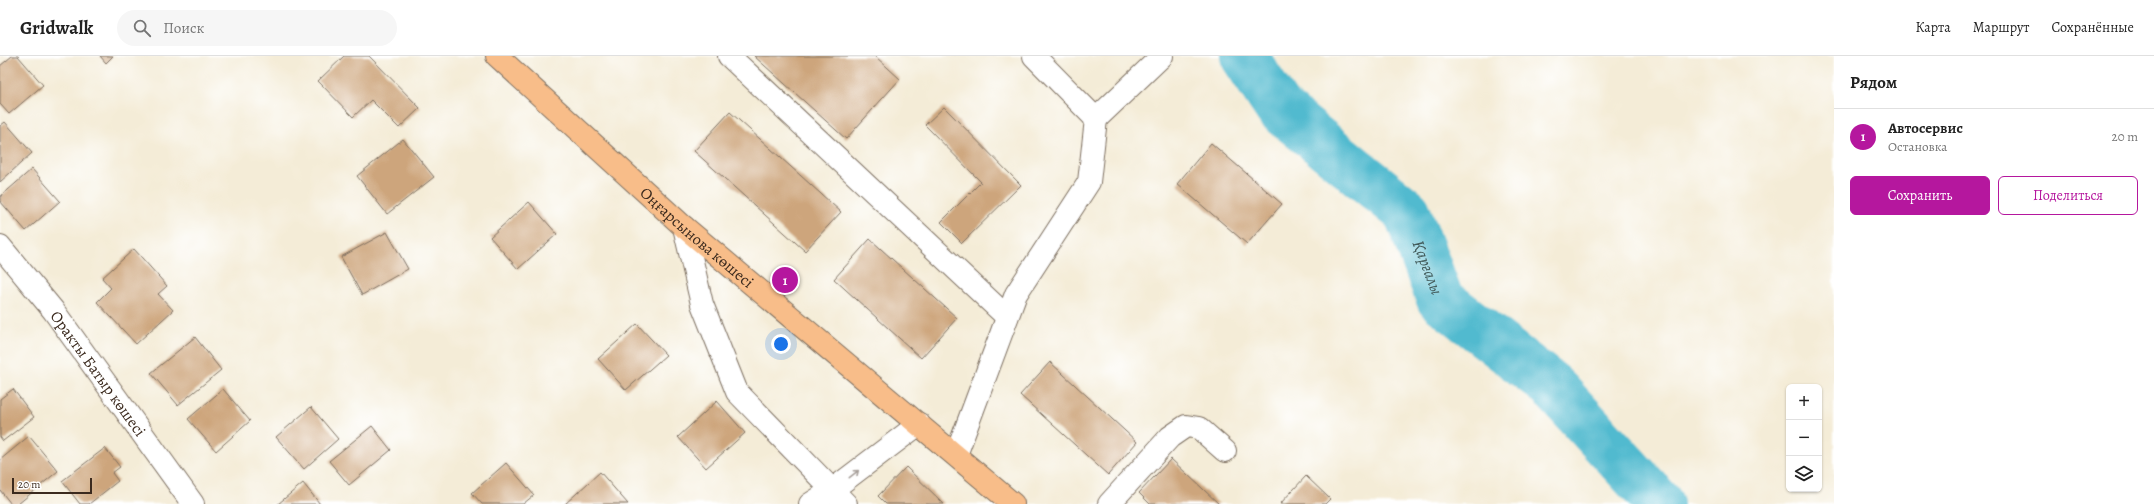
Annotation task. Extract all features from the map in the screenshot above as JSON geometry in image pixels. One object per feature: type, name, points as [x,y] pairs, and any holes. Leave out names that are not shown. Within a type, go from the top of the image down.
[{"type":"main road","name":"Оңғарсынова көшесі","points":[[497,56],[684,227],[1013,504]]},
{"type":"street","points":[[729,56],[1007,317]]},
{"type":"street","points":[[1034,56],[1096,119]]},
{"type":"street","points":[[956,455],[1016,294],[1089,182],[1096,119],[1162,56]]},
{"type":"street","points":[[684,227],[702,304],[737,392],[839,497]]},
{"type":"street","name":"Оракты Батыр көшесі","points":[[0,246],[53,310],[192,504]]},
{"type":"street","points":[[810,504],[839,497],[919,424]]},
{"type":"street","points":[[1109,504],[1170,437],[1186,426],[1199,428],[1225,451]]},
{"type":"building","points":[[12,56],[18,56],[43,85],[9,114],[0,104],[0,66]]},
{"type":"building","points":[[100,56],[113,56],[106,63]]},
{"type":"building","points":[[344,56],[369,56],[420,108],[399,128],[371,100],[353,117],[318,81]]},
{"type":"building","points":[[754,56],[875,56],[900,79],[846,139]]},
{"type":"building","points":[[944,107],[1021,185],[962,243],[941,222],[981,182],[925,125]]},
{"type":"building","points":[[730,112],[841,212],[805,251],[694,151]]},
{"type":"building","points":[[5,122],[32,153],[0,182],[0,126]]},
{"type":"building","points":[[403,139],[434,177],[387,214],[357,176]]},
{"type":"building","points":[[1211,143],[1282,204],[1247,244],[1177,184]]},
{"type":"building","points":[[32,169],[60,201],[26,231],[0,201],[0,197]]},
{"type":"building","points":[[529,202],[557,234],[518,269],[490,237]]},
{"type":"building","points":[[387,232],[408,269],[362,295],[341,257]]},
{"type":"building","points":[[870,239],[957,318],[921,358],[834,279]]},
{"type":"building","points":[[134,249],[167,286],[158,294],[173,310],[136,344],[97,302],[111,288],[102,278]]},
{"type":"building","points":[[637,324],[666,355],[626,390],[598,359]]},
{"type":"building","points":[[195,337],[221,370],[178,405],[151,373]]},
{"type":"building","points":[[1050,362],[1137,442],[1108,475],[1020,395]]},
{"type":"building","points":[[13,389],[34,417],[3,441],[0,437],[0,399]]},
{"type":"building","points":[[223,389],[250,421],[216,451],[188,419]]},
{"type":"building","points":[[717,401],[745,433],[706,468],[678,437]]},
{"type":"building","points":[[311,407],[338,439],[304,469],[276,437]]},
{"type":"building","points":[[372,426],[391,450],[349,485],[329,461]]},
{"type":"building","points":[[29,436],[58,471],[18,504],[11,504],[0,490],[0,460]]},
{"type":"building","points":[[105,448],[120,467],[112,473],[118,481],[89,504],[80,504],[62,481]]},
{"type":"building","points":[[1171,459],[1219,504],[1150,504],[1139,493]]},
{"type":"building","points":[[506,463],[534,495],[523,504],[482,504],[472,493]]},
{"type":"building","points":[[906,467],[944,504],[886,504],[878,496]]},
{"type":"building","points":[[600,472],[628,504],[565,504]]},
{"type":"building","points":[[1306,476],[1330,499],[1325,504],[1280,504]]},
{"type":"building","points":[[303,483],[320,504],[278,504]]},
{"type":"waterway","name":"Қарғалы","points":[[1244,56],[1278,108],[1407,212],[1440,299],[1551,385],[1660,504]]},
{"type":"place","name":"Автосервис","points":[[785,280]]}]
